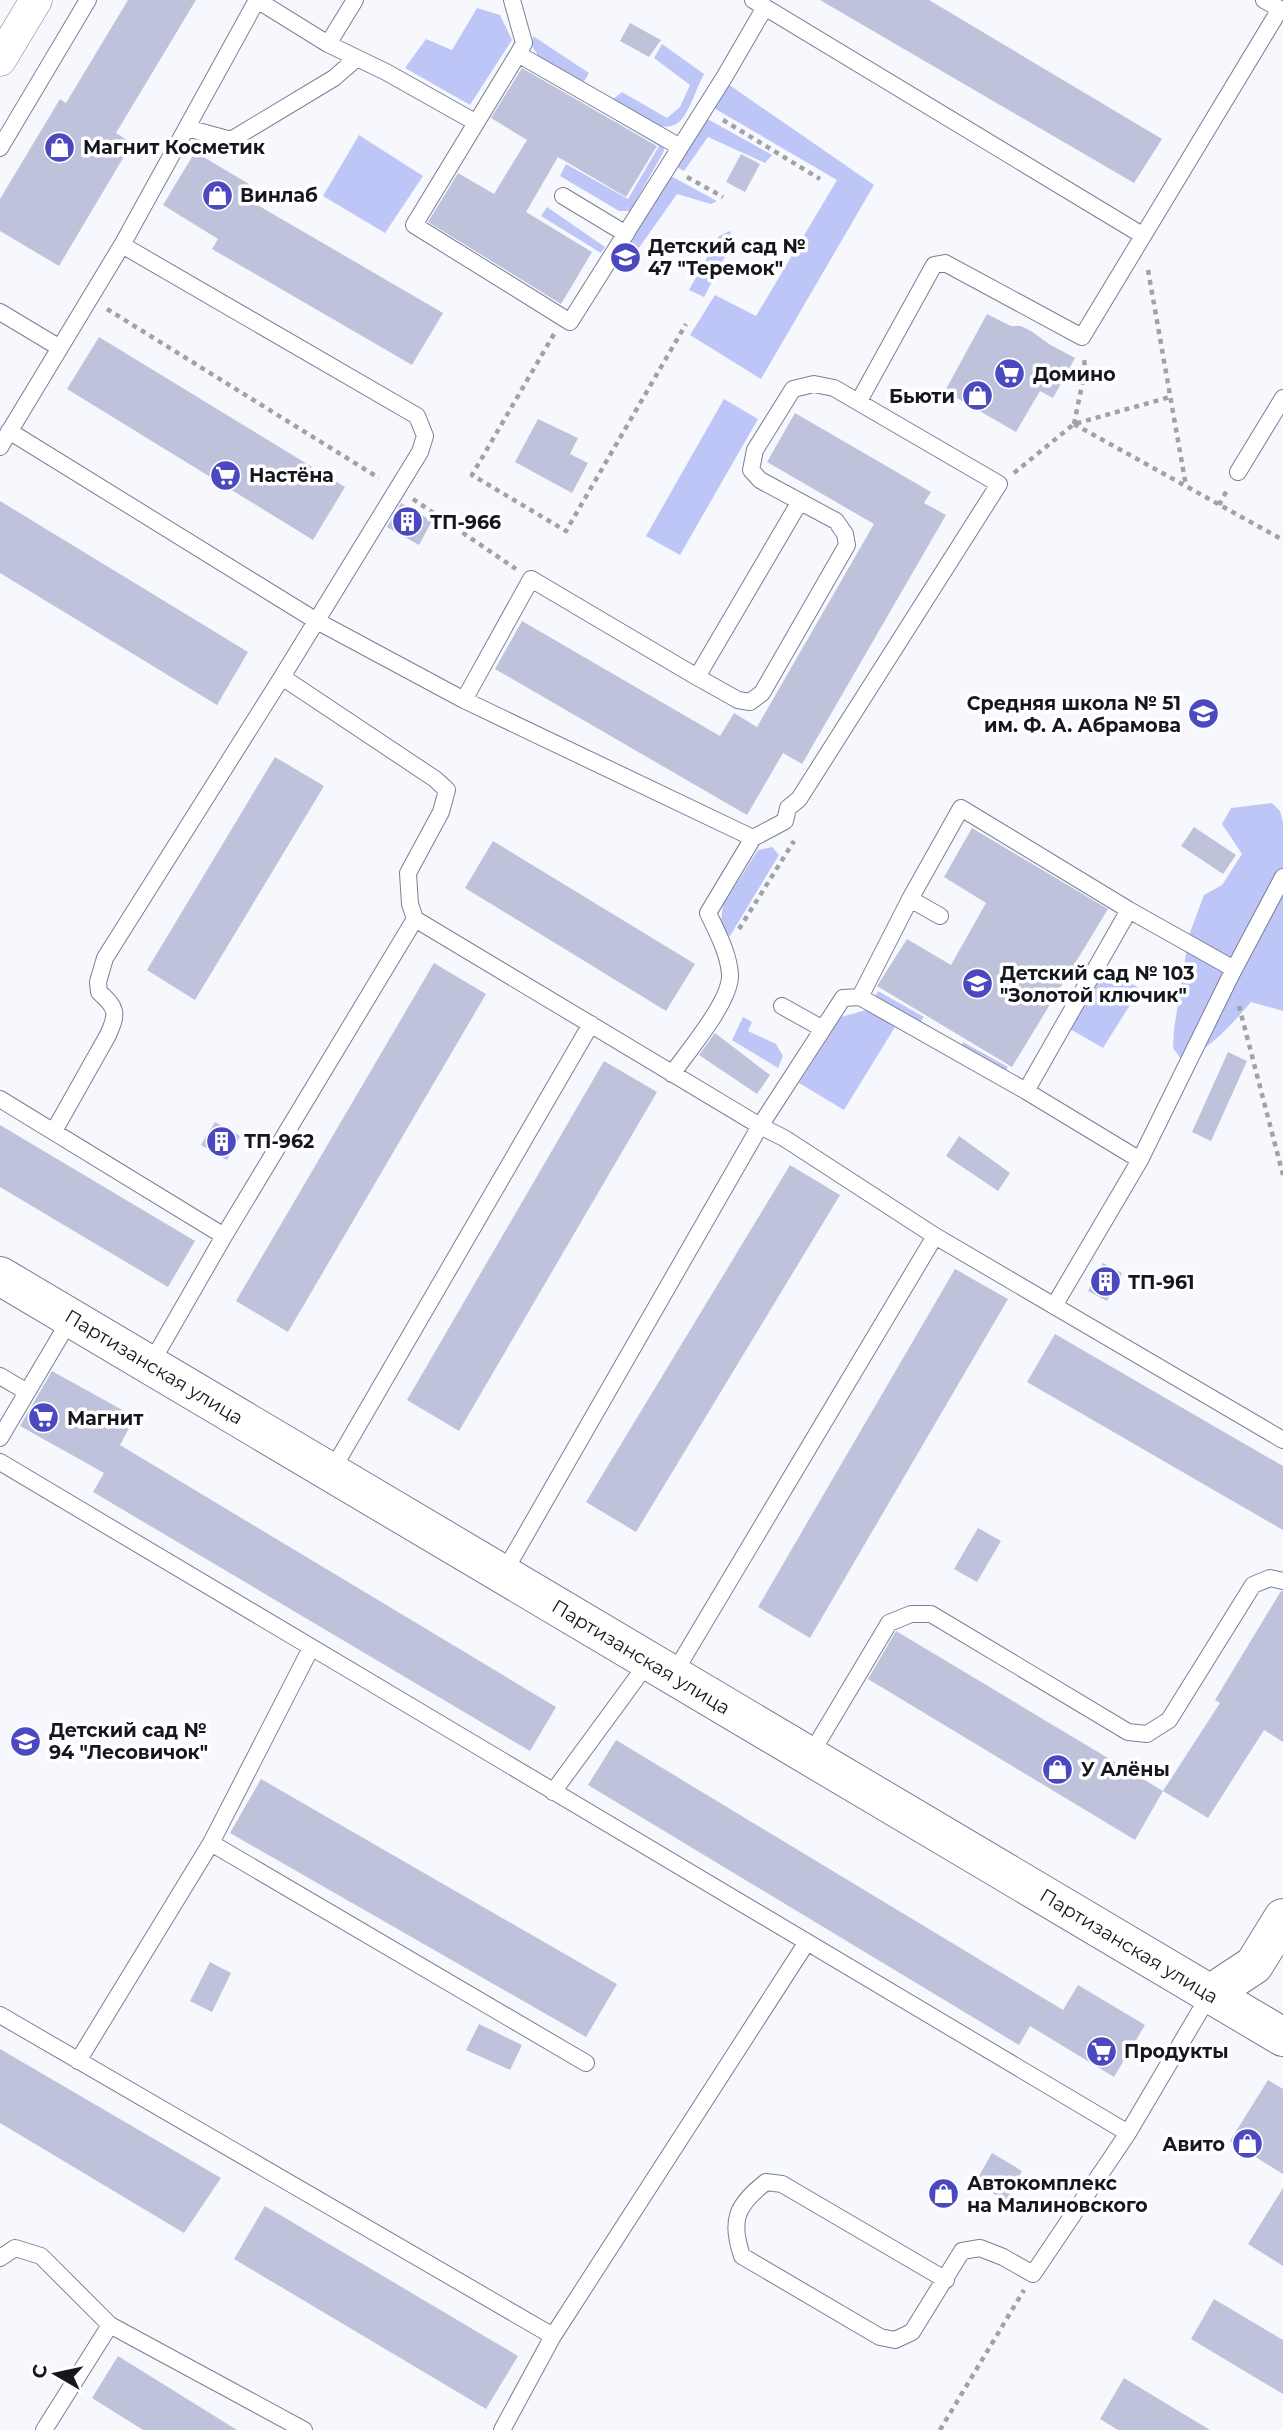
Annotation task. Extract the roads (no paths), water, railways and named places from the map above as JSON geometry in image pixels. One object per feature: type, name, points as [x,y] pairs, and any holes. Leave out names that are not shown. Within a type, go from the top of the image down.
[{"type":"street","points":[[0,60],[36,0]]},
{"type":"street","name":"Партизанская улица","points":[[0,1276],[1283,2037]]},
{"type":"street","points":[[1210,1994],[1254,1965],[1283,1917]]},
{"type":"lane","points":[[0,148],[89,0]]},
{"type":"lane","points":[[0,447],[122,245],[257,0],[328,44],[475,122]]},
{"type":"lane","points":[[328,44],[355,0]]},
{"type":"lane","points":[[512,0],[524,43],[414,225],[570,323],[705,108],[759,4],[1142,236]]},
{"type":"lane","points":[[859,401],[934,265],[945,263],[1082,337],[1281,10],[1264,0]]},
{"type":"lane","points":[[519,54],[680,147]]},
{"type":"lane","points":[[187,128],[231,140],[334,79],[357,58]]},
{"type":"lane","points":[[563,196],[626,234]]},
{"type":"lane","points":[[54,1131],[115,1019],[113,1005],[99,992],[98,982],[105,958],[420,453],[425,436],[417,416],[122,245]]},
{"type":"lane","points":[[0,312],[60,348]]},
{"type":"lane","points":[[464,700],[531,579],[738,700],[750,702],[762,693],[847,545],[845,534],[836,521],[760,480],[751,470],[755,450],[793,389],[814,384],[834,388],[999,484],[799,799],[788,808],[785,821],[752,838],[708,913],[722,942],[730,975],[725,999],[672,1074]]},
{"type":"lane","points":[[1238,472],[1283,398]]},
{"type":"lane","points":[[9,431],[315,621],[464,700],[752,838]]},
{"type":"lane","points":[[698,677],[799,503]]},
{"type":"lane","points":[[282,677],[435,779],[447,790],[441,812],[408,873],[410,904],[415,919],[672,1074],[784,1138],[934,1236],[1283,1440]]},
{"type":"lane","points":[[860,997],[961,808],[1232,972]]},
{"type":"lane","points":[[1054,1306],[1140,1160],[1232,972],[1283,877]]},
{"type":"lane","points":[[910,899],[940,916]]},
{"type":"lane","points":[[1026,1091],[1129,910]]},
{"type":"lane","points":[[150,1365],[224,1236],[415,919]]},
{"type":"lane","points":[[502,1574],[760,1126],[843,998],[860,997],[1026,1091],[1140,1160]]},
{"type":"lane","points":[[782,1006],[823,1029]]},
{"type":"lane","points":[[331,1472],[591,1024]]},
{"type":"lane","points":[[0,1099],[224,1236]]},
{"type":"lane","points":[[553,1792],[661,1668],[934,1236]]},
{"type":"lane","points":[[0,1438],[71,1318]]},
{"type":"lane","points":[[0,1376],[27,1392]]},
{"type":"lane","points":[[0,1462],[1128,2133]]},
{"type":"lane","points":[[809,1757],[889,1623],[911,1614],[931,1614],[1128,1732],[1147,1734],[1169,1720],[1253,1585],[1270,1578],[1283,1581]]},
{"type":"lane","points":[[78,2061],[211,1843],[311,1648]]},
{"type":"lane","points":[[211,1843],[586,2063]]},
{"type":"lane","points":[[502,2430],[553,2336],[807,1942]]},
{"type":"lane","points":[[946,2280],[782,2184],[766,2182],[754,2191],[735,2219],[735,2236],[742,2256],[880,2337],[895,2340],[912,2332],[946,2280],[962,2251],[980,2248],[1033,2274],[1128,2133],[1210,1994]]},
{"type":"lane","points":[[0,2015],[553,2336]]},
{"type":"lane","points":[[0,2258],[15,2248],[41,2256],[110,2325],[304,2430]]},
{"type":"lane","points":[[44,2430],[110,2325]]},
{"type":"place","name":"Магнит Косметик","points":[[60,147]]},
{"type":"place","name":"Винлаб","points":[[217,195]]},
{"type":"place","name":"Детский сад № 47 \"Теремок\"","points":[[625,257]]},
{"type":"place","name":"Домино","points":[[1010,374]]},
{"type":"place","name":"Бьюти","points":[[978,396]]},
{"type":"place","name":"Настёна","points":[[226,475]]},
{"type":"place","name":"ТП-966","points":[[407,522]]},
{"type":"place","name":"Средняя школа № 51 им. Ф. А. Абрамова","points":[[1204,714]]},
{"type":"place","name":"Детский сад № 103 \"Золотой ключик\"","points":[[977,984]]},
{"type":"place","name":"ТП-962","points":[[221,1141]]},
{"type":"place","name":"ТП-961","points":[[1105,1282]]},
{"type":"place","name":"Магнит","points":[[44,1418]]},
{"type":"place","name":"Детский сад № 94 \"Лесовичок\"","points":[[26,1741]]},
{"type":"place","name":"У Алёны","points":[[1058,1769]]},
{"type":"place","name":"Продукты","points":[[1101,2051]]},
{"type":"place","name":"Авито","points":[[1248,2144]]},
{"type":"place","name":"Автокомплекс на Малиновского","points":[[944,2194]]}]
